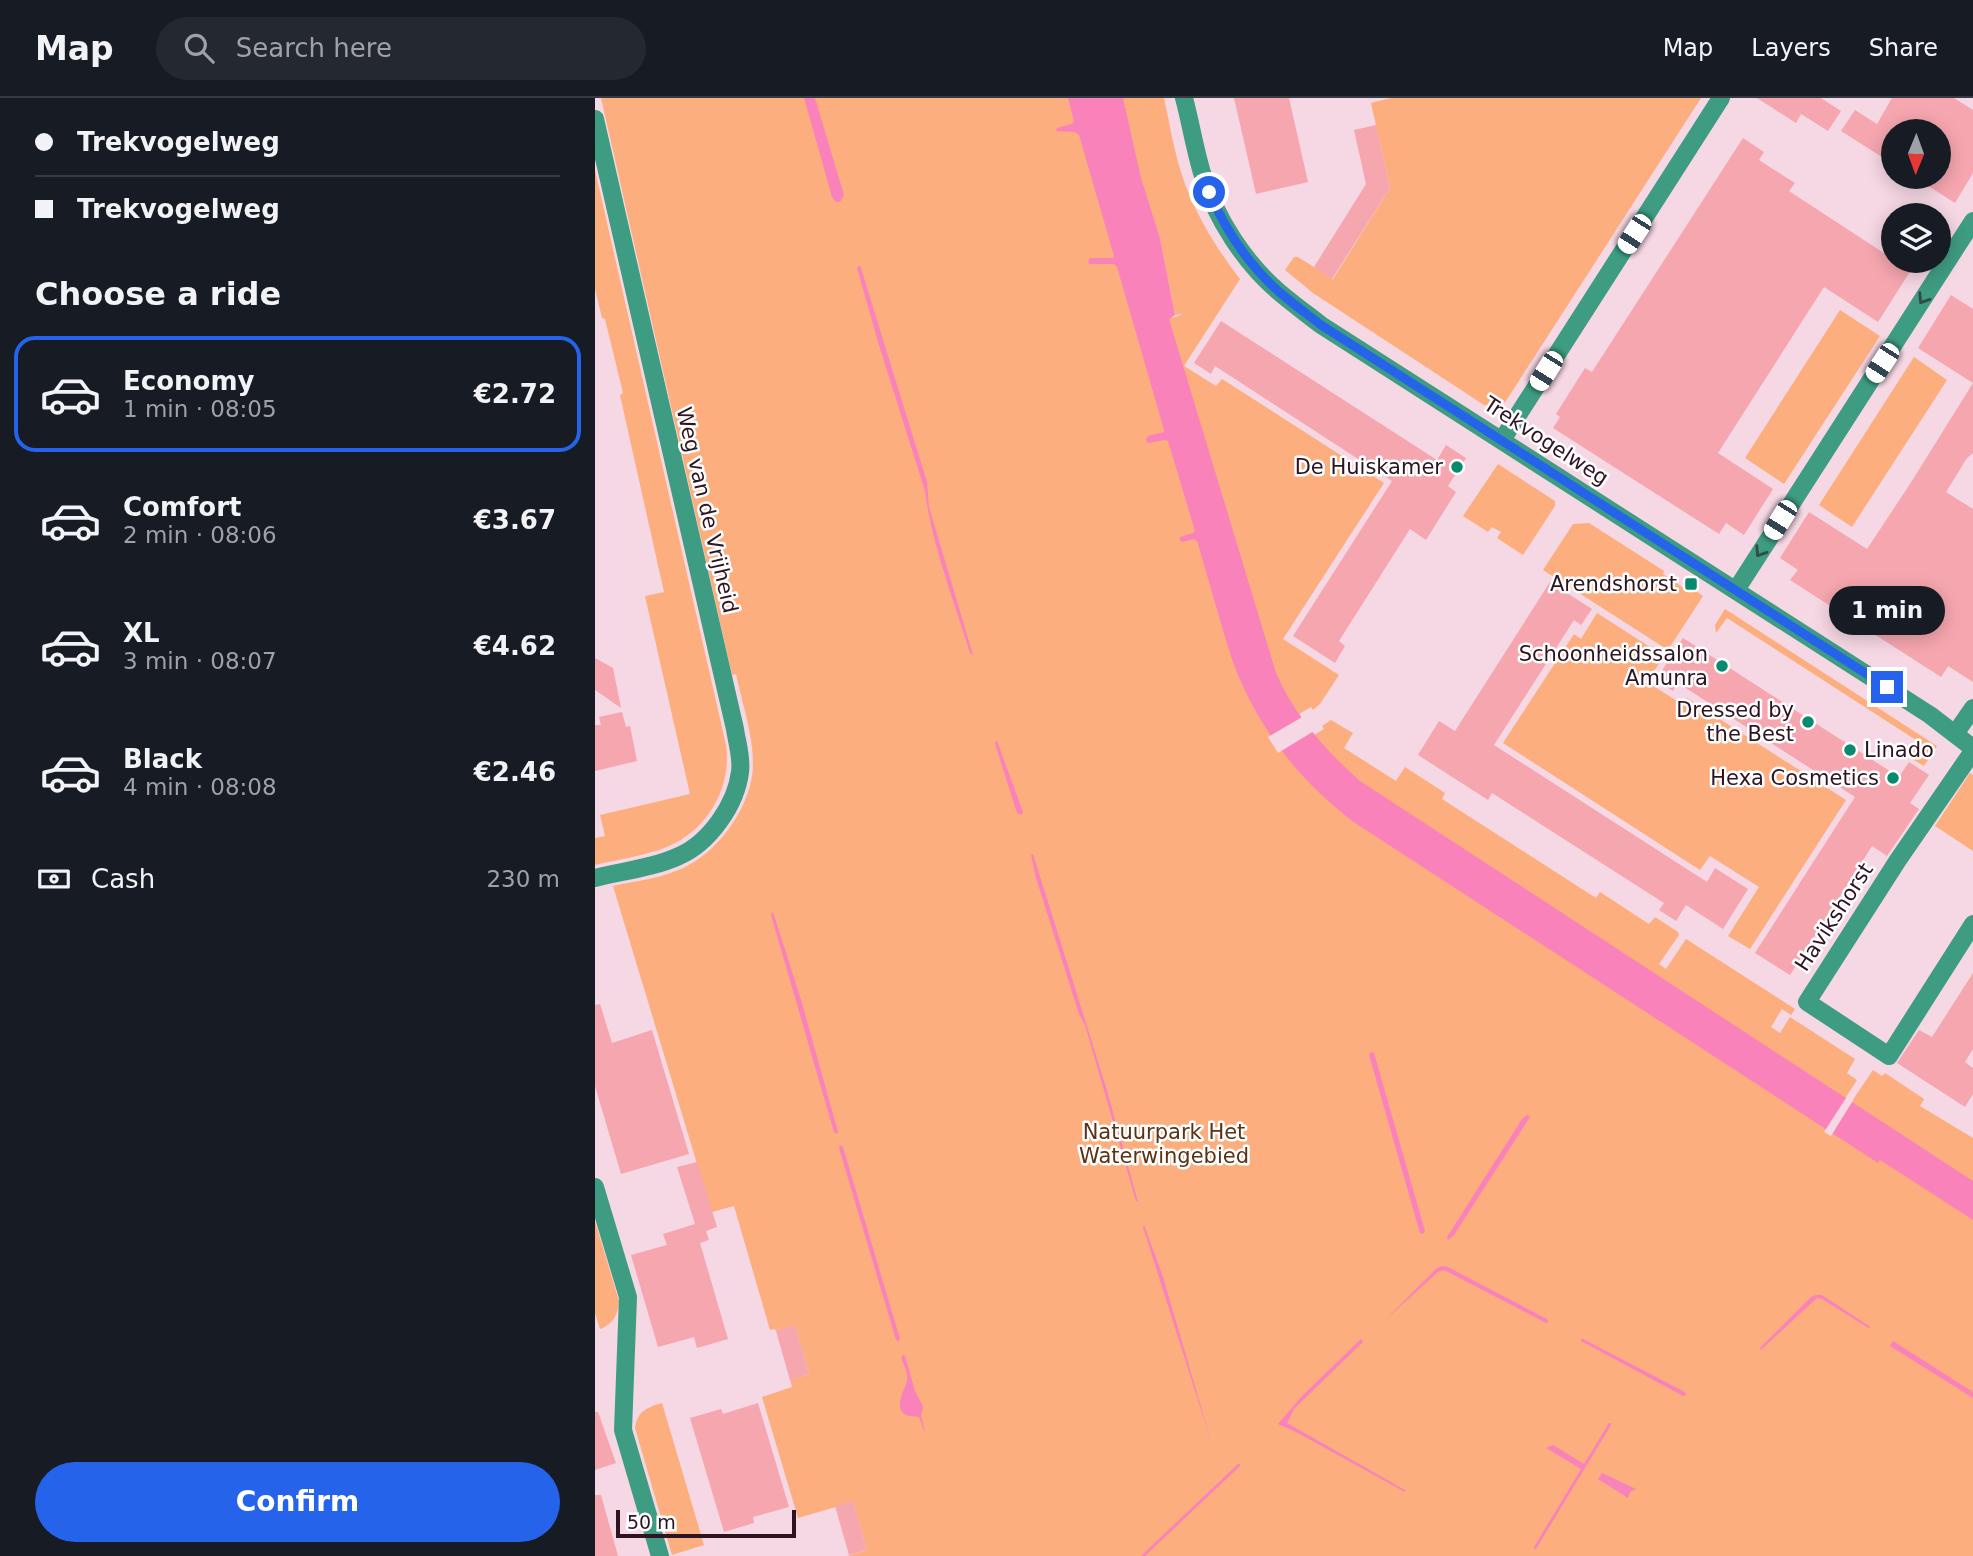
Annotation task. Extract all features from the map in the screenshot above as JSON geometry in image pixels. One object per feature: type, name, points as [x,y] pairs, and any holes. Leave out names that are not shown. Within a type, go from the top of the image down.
[{"type":"street","name":"Trekvogelweg","points":[[1184,98],[1204,178],[1215,206],[1226,229],[1271,284],[1321,325],[1930,715],[1973,750]]},
{"type":"street","points":[[1502,440],[1721,98]]},
{"type":"street","name":"Weg van de Vrijheid","points":[[595,119],[740,757],[738,781],[725,811],[716,825],[692,848],[682,855],[595,877]]},
{"type":"street","points":[[1736,590],[1973,221]]},
{"type":"street","points":[[1955,734],[1973,708]]},
{"type":"street","name":"Havikshorst","points":[[1973,750],[1898,860],[1807,1002],[1889,1056],[1973,924]]},
{"type":"street","points":[[595,1187],[628,1297],[623,1430],[660,1556]]},
{"type":"green space","name":"Natuurpark Het Waterwingebied","points":[[601,98],[1164,98],[1184,183],[1212,238],[1240,279],[1184,366],[1216,386],[1222,379],[1384,483],[1283,639],[1339,675],[1320,704],[1313,710],[1311,707],[1299,714],[1314,735],[1324,729],[1322,726],[1331,720],[1353,733],[1344,748],[1396,781],[1405,767],[1445,793],[1442,799],[1596,898],[1600,892],[1649,924],[1655,917],[1678,932],[1679,935],[1659,964],[1666,969],[1686,939],[1795,1009],[1791,1015],[1782,1009],[1771,1027],[1780,1033],[1790,1017],[1855,1059],[1847,1073],[1857,1080],[1846,1097],[1852,1101],[1873,1070],[1882,1076],[1885,1073],[1924,1099],[1920,1106],[1973,1138],[1973,1556],[847,1556],[867,1550],[853,1502],[798,1518],[762,1397],[792,1387],[790,1380],[809,1374],[795,1326],[770,1330],[734,1206],[712,1212],[711,1210],[613,886],[661,876],[691,864],[718,842],[739,813],[751,780],[753,753],[736,674],[732,675]],"holes":[[[1145,192],[1160,238],[1175,315],[1183,314],[1172,318]]]},
{"type":"green space","points":[[1391,98],[1701,98],[1506,401],[1497,407],[1484,405],[1313,293],[1285,270],[1294,257],[1298,257],[1333,279],[1390,188],[1371,103]]},
{"type":"green space","points":[[595,170],[726,745],[727,761],[721,791],[714,805],[706,818],[683,839],[642,855],[595,865],[595,838],[605,836],[600,815],[690,794],[645,596],[664,592],[620,395],[623,393],[595,289]]},
{"type":"green space","points":[[1840,310],[1880,336],[1784,484],[1745,458]]},
{"type":"green space","points":[[1914,357],[1947,380],[1852,527],[1819,505]]},
{"type":"green space","points":[[1498,464],[1555,501],[1555,506],[1523,555],[1497,538],[1501,532],[1492,527],[1488,532],[1463,516]]},
{"type":"green space","points":[[1589,523],[1664,571],[1663,574],[1687,590],[1690,587],[1703,596],[1668,650],[1543,570],[1573,524]]},
{"type":"green space","points":[[1725,609],[1937,746],[1924,766],[1909,757],[1919,742],[1727,618],[1716,633],[1715,625]]},
{"type":"green space","points":[[1597,613],[1664,656],[1647,682],[1682,704],[1687,698],[1846,800],[1750,949],[1728,936],[1759,887],[1710,856],[1700,870],[1503,743],[1574,634],[1581,639]]},
{"type":"green space","points":[[1970,773],[1973,775],[1973,851],[1935,826]]},
{"type":"green space","points":[[595,1221],[619,1301],[614,1318],[600,1329],[595,1313]]},
{"type":"green space","points":[[662,1403],[704,1545],[672,1555],[635,1428],[638,1417],[644,1411]]},
{"type":"shaded area","points":[[804,98],[815,98],[844,195],[840,202],[836,202],[832,197]]},
{"type":"shaded area","points":[[1068,98],[1123,98],[1141,178],[1160,238],[1175,315],[1169,319],[1276,673],[1292,704],[1312,732],[1360,781],[1973,1181],[1973,1220],[1880,1160],[1878,1163],[1352,821],[1318,791],[1288,759],[1263,724],[1239,677],[1197,541],[1180,540],[1180,537],[1195,531],[1168,441],[1148,443],[1146,440],[1148,436],[1164,430],[1117,267],[1114,264],[1088,262],[1090,258],[1114,256],[1079,135],[1075,132],[1056,131],[1057,128],[1074,121]]},
{"type":"shaded area","points":[[860,265],[927,482],[929,507],[973,655],[970,653],[938,552],[925,491],[857,268]]},
{"type":"shaded area","points":[[997,741],[1023,812],[1021,815],[1017,813],[996,747]]},
{"type":"shaded area","points":[[1033,854],[1106,1087],[1138,1202],[1085,1025],[1079,1014],[1036,878],[1031,855]]},
{"type":"shaded area","points":[[773,912],[802,1003],[837,1134],[834,1132],[771,915]]},
{"type":"shaded area","points":[[1374,1053],[1425,1231],[1423,1234],[1420,1233],[1369,1055]]},
{"type":"shaded area","points":[[1527,1115],[1530,1117],[1454,1235],[1448,1240],[1447,1237]]},
{"type":"shaded area","points":[[840,1145],[843,1147],[899,1341],[896,1340]]},
{"type":"shaded area","points":[[1144,1225],[1163,1277],[1211,1441],[1143,1227]]},
{"type":"shaded area","points":[[1443,1266],[1547,1319],[1548,1322],[1444,1270],[1438,1272],[1385,1320],[1437,1268]]},
{"type":"shaded area","points":[[1822,1295],[1870,1329],[1817,1298],[1761,1350],[1811,1297]]},
{"type":"shaded area","points":[[1581,1338],[1685,1392],[1686,1395],[1683,1396],[1581,1341]]},
{"type":"shaded area","points":[[1361,1339],[1363,1342],[1294,1409],[1287,1423],[1405,1492],[1278,1424],[1302,1396]]},
{"type":"shaded area","points":[[1893,1341],[1973,1392],[1973,1398],[1890,1346]]},
{"type":"shaded area","points":[[903,1355],[923,1406],[921,1416],[926,1436],[919,1417],[906,1415],[901,1409],[900,1401],[907,1377],[901,1358]]},
{"type":"shaded area","points":[[1609,1423],[1611,1425],[1534,1549],[1581,1469],[1546,1448],[1553,1445],[1584,1464]]},
{"type":"shaded area","points":[[1238,1464],[1240,1466],[1145,1556],[1141,1556]]},
{"type":"shaded area","points":[[1602,1473],[1636,1489],[1630,1492],[1628,1498],[1598,1479]]},
{"type":"pier","points":[[1304,716],[1314,731],[1278,753],[1268,737]]},
{"type":"pier","points":[[1848,1095],[1854,1099],[1831,1136],[1824,1132]]},
{"type":"building","points":[[1234,98],[1289,98],[1308,182],[1256,194]]},
{"type":"building","points":[[1757,98],[1821,98],[1841,111],[1828,131],[1801,114],[1796,123]]},
{"type":"building","points":[[1892,98],[1954,98],[1973,110],[1973,173],[1955,203],[1933,189],[1951,189],[1951,119],[1881,119],[1881,156],[1841,131],[1855,110],[1877,124]]},
{"type":"building","points":[[1376,125],[1390,188],[1332,279],[1314,267],[1366,184],[1354,130]]},
{"type":"building","points":[[1743,138],[1764,152],[1759,160],[1795,183],[1789,191],[1881,251],[1881,273],[1909,273],[1878,322],[1824,287],[1718,453],[1773,489],[1744,535],[1726,523],[1719,534],[1553,428],[1560,417],[1556,414],[1585,368],[1592,372]]},
{"type":"building","points":[[1951,295],[1973,309],[1973,383],[1918,348]]},
{"type":"building","points":[[1221,321],[1437,460],[1446,445],[1466,458],[1448,486],[1456,492],[1426,540],[1410,529],[1339,641],[1345,646],[1335,663],[1293,636],[1392,481],[1215,366],[1211,374],[1194,363]]},
{"type":"building","points":[[1973,383],[1973,453],[1946,492],[1973,509],[1973,682],[1948,666],[1941,677],[1821,600],[1790,580],[1798,570],[1780,558],[1809,512],[1867,549]]},
{"type":"building","points":[[1550,582],[1592,609],[1581,625],[1574,620],[1494,745],[1707,882],[1715,868],[1748,889],[1723,929],[1686,905],[1676,921],[1659,910],[1664,903],[1492,793],[1488,800],[1418,755],[1439,721],[1455,731]]},
{"type":"building","points":[[1683,638],[1899,777],[1909,762],[1929,775],[1910,803],[1919,809],[1887,856],[1872,846],[1790,975],[1755,953],[1855,797],[1678,683],[1673,691],[1656,680]]},
{"type":"building","points":[[595,658],[613,668],[621,708],[595,690]]},
{"type":"building","points":[[622,712],[626,727],[630,726],[637,761],[595,771],[595,725],[601,725],[599,717]]},
{"type":"building","points":[[1973,973],[1973,1049],[1965,1062],[1973,1068],[1973,1094],[1965,1107],[1897,1063],[1919,1030],[1932,1037]]},
{"type":"building","points":[[600,1004],[612,1043],[652,1030],[689,1154],[621,1174],[595,1086],[595,1005]]},
{"type":"building","points":[[697,1162],[717,1227],[706,1231],[709,1240],[700,1243],[728,1339],[697,1348],[694,1337],[658,1347],[631,1255],[667,1245],[663,1234],[695,1224],[677,1167]]},
{"type":"building","points":[[795,1325],[809,1374],[790,1380],[776,1331]]},
{"type":"building","points":[[758,1403],[789,1507],[753,1517],[754,1523],[724,1532],[690,1418],[721,1409],[723,1414]]},
{"type":"building","points":[[595,1412],[598,1412],[616,1463],[595,1470]]},
{"type":"building","points":[[595,1495],[601,1495],[618,1556],[595,1556]]},
{"type":"building","points":[[853,1501],[867,1550],[849,1555],[835,1506]]},
{"type":"place","name":"De Huiskamer","points":[[1457,467]]},
{"type":"place","name":"Arendshorst","points":[[1691,584]]},
{"type":"place","name":"Schoonheidssalon Amunra","points":[[1722,666]]},
{"type":"place","name":"Dressed by the Best","points":[[1808,722]]},
{"type":"place","name":"Linado","points":[[1850,750]]},
{"type":"place","name":"Hexa Cosmetics","points":[[1893,778]]},
{"type":"route","points":[[1209,192],[1226,229],[1249,260],[1279,292],[1321,325],[1887,687]]}]
